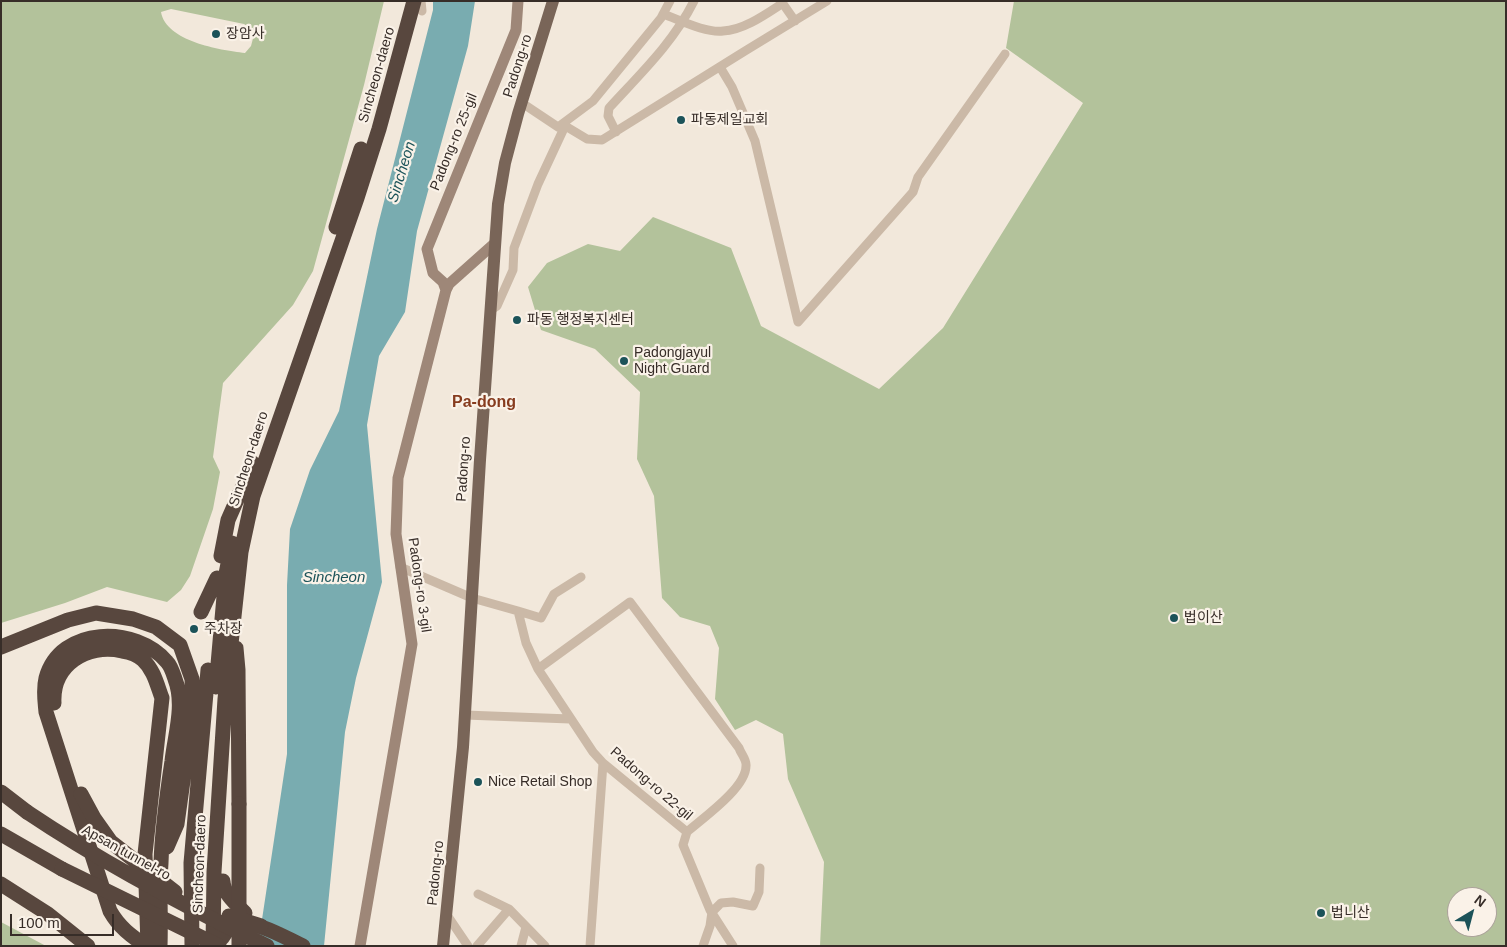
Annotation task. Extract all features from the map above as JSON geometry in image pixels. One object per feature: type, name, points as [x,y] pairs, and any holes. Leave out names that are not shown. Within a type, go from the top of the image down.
[{"type":"highway","name":"Sincheon-daero","points":[[219,944],[214,872],[224,700],[241,552],[252,496],[319,294],[404,1]]},
{"type":"highway","name":"Sincheon-daero","points":[[204,946],[202,909],[218,646],[226,574],[233,538],[253,463],[357,198],[419,4]]},
{"type":"highway","points":[[219,944],[225,801],[236,642],[260,497],[275,429]]},
{"type":"highway","points":[[192,946],[191,863],[205,693],[217,578],[228,520],[253,463]]},
{"type":"highway","points":[[201,612],[217,578]]},
{"type":"highway","points":[[1,646],[68,620],[96,613],[133,619],[156,627],[180,645],[192,679],[194,709],[177,824],[161,862]]},
{"type":"highway","points":[[147,946],[127,932],[115,920],[110,911],[46,712],[44,691],[46,677],[54,660],[69,648],[93,637],[115,636],[136,640],[153,649],[168,663],[176,681],[180,701],[171,762],[161,862],[160,946]]},
{"type":"highway","points":[[236,642],[238,670],[239,946]]},
{"type":"highway","points":[[147,946],[145,854],[162,698],[149,667],[142,659],[130,652],[99,649],[86,652],[62,671],[55,684],[53,701],[56,717],[81,794],[94,818],[111,842],[202,909],[256,924],[303,946]]},
{"type":"highway","points":[[199,658],[205,693]]},
{"type":"highway","name":"Apsan tunnel-ro","points":[[1,792],[74,844],[126,874],[202,909],[267,946]]},
{"type":"highway","points":[[1,834],[62,869],[219,944]]},
{"type":"highway","points":[[1,884],[48,914],[85,933],[100,946]]},
{"type":"highway","points":[[223,884],[232,900],[256,924]]},
{"type":"highway","points":[[48,914],[88,946]]},
{"type":"highway","points":[[219,944],[232,923],[256,924]]},
{"type":"main road","name":"Padong-ro","points":[[443,946],[463,747],[498,204],[505,163],[553,1]]},
{"type":"street","name":"Padong-ro 25-gil","points":[[446,290],[443,282],[433,273],[427,250],[516,30],[518,1]]},
{"type":"street","points":[[522,103],[558,127],[563,125],[593,101],[663,14],[670,1]]},
{"type":"street","points":[[616,132],[608,116],[609,108],[663,49],[684,21],[694,1]]},
{"type":"street","points":[[563,125],[587,140],[602,140],[827,1]]},
{"type":"street","points":[[663,14],[702,28],[723,31],[751,23],[782,2],[796,21]]},
{"type":"street","points":[[720,67],[732,87],[755,141],[798,322],[914,192],[918,177],[1005,54]]},
{"type":"street","points":[[491,310],[497,306],[513,270],[514,248],[563,125]]},
{"type":"street","points":[[446,290],[449,284],[495,243]]},
{"type":"street","name":"Padong-ro 3-gil","points":[[360,946],[412,644],[396,534],[398,478],[446,290]]},
{"type":"street","points":[[400,567],[472,598],[541,618],[554,594],[581,577]]},
{"type":"street","points":[[538,669],[630,602],[738,748],[747,764],[745,774],[738,787],[687,832]]},
{"type":"street","name":"Padong-ro 22-gil","points":[[518,611],[526,643],[538,669],[593,752],[603,763],[687,832],[683,846],[712,912],[733,946]]},
{"type":"street","points":[[465,715],[570,719]]},
{"type":"street","points":[[590,946],[603,763]]},
{"type":"street","points":[[703,946],[710,926],[712,912],[721,903],[734,902],[753,906],[759,892],[760,868]]},
{"type":"street","points":[[478,894],[509,909],[545,946]]},
{"type":"street","points":[[477,946],[509,909]]},
{"type":"street","points":[[447,915],[468,946]]},
{"type":"street","points":[[521,946],[526,927]]},
{"type":"green space","points":[[1,1],[384,1],[364,85],[313,271],[293,305],[223,383],[213,457],[220,472],[213,509],[190,576],[181,590],[167,602],[107,587],[65,603],[1,623]],"holes":[[[171,9],[244,24],[255,31],[251,46],[245,53],[208,46],[183,37],[165,22],[161,12]]]},
{"type":"green space","points":[[1014,1],[1506,1],[1506,946],[820,946],[824,862],[788,779],[783,734],[756,720],[735,730],[715,699],[719,648],[710,626],[680,617],[662,598],[654,496],[637,459],[640,392],[595,349],[541,330],[528,287],[547,263],[588,244],[620,251],[653,217],[731,248],[761,326],[879,389],[943,328],[1083,103],[1006,48]]},
{"type":"green space","points":[[1,922],[46,946],[1,946]]},
{"type":"water","name":"Sincheon","points":[[433,1],[475,1],[468,46],[417,231],[405,312],[379,356],[367,425],[382,582],[356,678],[345,732],[324,946],[258,946],[287,754],[287,585],[290,529],[310,470],[339,411],[377,229],[433,10]]},
{"type":"place","name":"장암사","points":[[216,34]]},
{"type":"place","name":"파동제일교회","points":[[681,120]]},
{"type":"place","name":"파동 행정복지센터","points":[[517,320]]},
{"type":"place","name":"Padongjayul Night Guard","points":[[624,361]]},
{"type":"place","name":"법이산","points":[[1174,618]]},
{"type":"place","name":"주차장","points":[[194,629]]},
{"type":"place","name":"Nice Retail Shop","points":[[478,782]]},
{"type":"place","name":"법니산","points":[[1321,913]]},
{"type":"district","name":"Pa-dong","points":[[484,403]]}]
